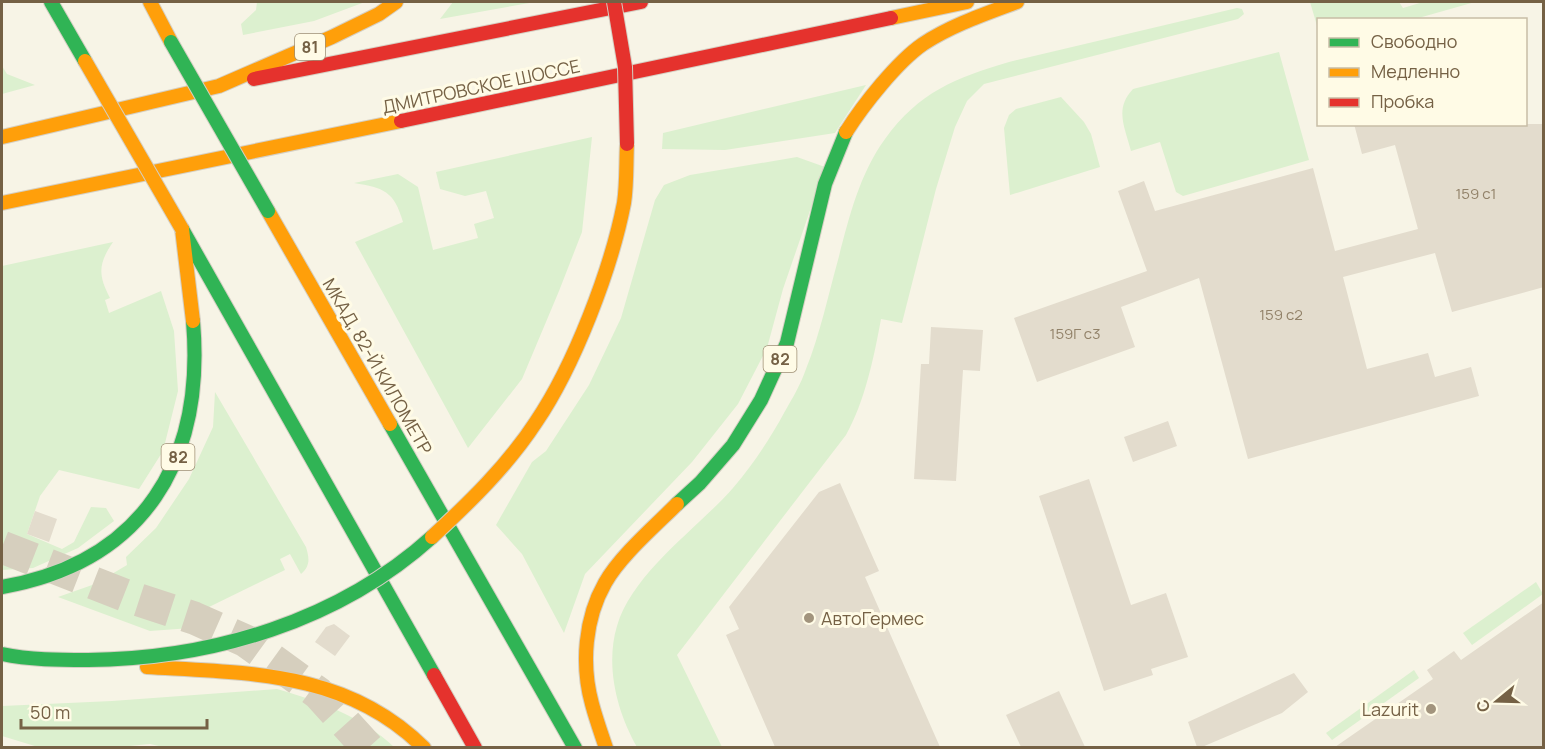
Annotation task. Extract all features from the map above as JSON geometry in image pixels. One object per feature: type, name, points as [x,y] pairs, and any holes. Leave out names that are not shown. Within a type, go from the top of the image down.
[{"type":"main road","points":[[51,2],[183,229],[475,747]]},
{"type":"main road","name":"МКАД, 82-Й КИЛОМЕТР","points":[[150,2],[575,747]]},
{"type":"main road","points":[[161,2],[171,42]]},
{"type":"main road","name":"81","points":[[219,86],[332,37],[379,14],[396,2]]},
{"type":"main road","points":[[2,654],[46,659],[133,660],[190,652],[282,626],[328,606],[401,564],[468,504],[508,460],[536,423],[554,394],[577,344],[607,265],[624,201],[628,126],[624,51],[614,2]]},
{"type":"main road","points":[[2,137],[219,86],[641,2]]},
{"type":"main road","name":"ДМИТРОВСКОЕ ШОССЕ","points":[[2,203],[966,2]]},
{"type":"main road","name":"82","points":[[606,747],[591,702],[586,655],[591,614],[612,573],[638,542],[700,483],[733,445],[761,400],[787,343],[825,184],[847,130],[883,82],[922,45],[959,24],[1017,2]]},
{"type":"main road","points":[[78,202],[197,164]]},
{"type":"main road","name":"82","points":[[2,587],[39,580],[86,561],[123,534],[155,500],[175,466],[188,431],[195,366],[183,229]]},
{"type":"main road","points":[[18,672],[121,667],[255,673],[320,686],[372,707],[424,747]]},
{"type":"green space","points":[[257,2],[365,2],[314,21],[243,35],[241,24],[256,10]]},
{"type":"green space","points":[[453,2],[535,2],[440,19]]},
{"type":"green space","points":[[1310,2],[1399,2],[1403,8],[1423,2],[1475,2],[1419,18],[1317,18],[1317,26]]},
{"type":"green space","points":[[1237,8],[1242,9],[1244,14],[1238,19],[984,84],[967,101],[955,127],[936,189],[902,323],[881,319],[864,393],[853,422],[846,435],[677,655],[722,747],[637,747],[619,704],[613,673],[614,641],[625,606],[651,569],[733,488],[779,423],[804,375],[824,315],[851,213],[868,167],[885,139],[911,109],[925,98],[972,74],[1009,62]]},
{"type":"green space","points":[[1279,52],[1309,160],[1183,196],[1176,192],[1160,142],[1131,151],[1122,111],[1127,96],[1133,89]]},
{"type":"green space","points":[[2,66],[7,74],[35,85],[2,94]]},
{"type":"green space","points":[[866,85],[835,133],[725,150],[662,149],[663,133]]},
{"type":"green space","points":[[1061,97],[1084,122],[1091,134],[1100,167],[1010,195],[1004,128],[1009,115],[1016,109]]},
{"type":"green space","points":[[592,137],[582,232],[559,291],[522,379],[468,448],[355,242],[403,222],[400,212],[391,197],[380,189],[354,183],[398,174],[418,187],[433,250],[478,238],[474,224],[494,218],[486,191],[465,196],[440,189],[436,172]]},
{"type":"green space","points":[[797,157],[825,167],[783,289],[767,348],[738,404],[692,462],[585,574],[564,633],[522,554],[496,525],[532,462],[546,451],[589,385],[621,318],[655,200],[664,185],[690,175]]},
{"type":"green space","points":[[113,242],[102,263],[101,270],[103,283],[110,298],[105,300],[109,313],[161,291],[174,331],[178,391],[163,451],[139,489],[59,470],[40,496],[27,534],[62,549],[74,542],[91,507],[106,508],[114,521],[78,548],[33,568],[2,570],[2,266]]},
{"type":"green space","points":[[215,392],[306,547],[308,561],[304,571],[301,574],[290,554],[280,559],[285,570],[209,607],[191,628],[150,631],[58,597],[95,584],[127,565],[126,557],[156,528],[189,479],[213,427]]},
{"type":"green space","points":[[1536,582],[1543,594],[1472,645],[1463,633]]},
{"type":"green space","points":[[1414,670],[1419,678],[1332,740],[1326,733]]},
{"type":"green space","points":[[277,689],[354,718],[394,747],[168,748],[150,744],[109,748],[38,747],[2,736],[2,706]]},
{"type":"building","points":[[1527,124],[1544,124],[1544,287],[1452,312],[1435,253],[1343,277],[1367,369],[1428,353],[1435,377],[1471,367],[1479,396],[1248,459],[1199,278],[1121,307],[1135,347],[1037,382],[1014,318],[1147,271],[1118,191],[1144,181],[1155,211],[1313,168],[1335,251],[1418,229],[1395,145],[1362,154],[1355,126],[1527,126]]},
{"type":"building","points":[[931,327],[983,330],[980,371],[963,370],[956,481],[914,479],[921,364],[929,364]]},
{"type":"building","points":[[1168,421],[1177,446],[1133,462],[1124,437]]},
{"type":"building","points":[[1089,479],[1131,605],[1166,593],[1188,657],[1151,669],[1153,675],[1104,691],[1039,496]]},
{"type":"building","name":"АвтоГермес","points":[[840,483],[879,571],[865,577],[940,747],[775,747],[726,635],[739,629],[729,607],[819,492]]},
{"type":"building","points":[[35,511],[57,519],[49,542],[27,534]]},
{"type":"building","points":[[1544,602],[1544,747],[1335,747],[1433,679],[1427,670],[1454,651],[1461,660]]},
{"type":"building","points":[[334,624],[350,636],[335,656],[315,642],[326,627]]},
{"type":"building","points":[[1294,673],[1308,692],[1282,713],[1202,747],[1197,747],[1188,722]]},
{"type":"building","points":[[1059,691],[1085,747],[1021,747],[1006,715]]},
{"type":"tunnel","points":[[2,547],[127,596],[194,618],[246,641],[318,693],[368,748]]},
{"type":"traffic: fast","points":[[51,2],[85,61]]},
{"type":"traffic: fast","points":[[171,42],[268,211]]},
{"type":"traffic: fast","points":[[677,504],[700,483],[733,445],[761,400],[787,343],[825,184],[846,132]]},
{"type":"traffic: fast","points":[[182,229],[434,675]]},
{"type":"traffic: fast","points":[[2,587],[51,574],[93,554],[128,528],[155,497],[175,460],[188,418],[194,371],[193,321]]},
{"type":"traffic: fast","points":[[390,424],[575,748]]},
{"type":"traffic: fast","points":[[2,654],[55,660],[135,658],[227,643],[272,630],[315,613],[356,592],[396,566],[432,537]]},
{"type":"traffic: slow","points":[[150,2],[171,42]]},
{"type":"traffic: slow","points":[[2,137],[219,86],[332,37],[379,14],[396,2]]},
{"type":"traffic: slow","points":[[891,18],[967,2]]},
{"type":"traffic: slow","points":[[846,132],[881,85],[923,44],[957,26],[1017,2]]},
{"type":"traffic: slow","points":[[85,61],[182,229]]},
{"type":"traffic: slow","points":[[2,203],[401,121]]},
{"type":"traffic: slow","points":[[432,537],[501,468],[536,422],[564,374],[589,317],[618,229],[625,196],[627,144]]},
{"type":"traffic: slow","points":[[268,211],[390,424]]},
{"type":"traffic: slow","points":[[182,229],[193,321]]},
{"type":"traffic: slow","points":[[606,748],[592,704],[587,673],[587,642],[593,611],[605,583],[619,562],[677,504]]},
{"type":"traffic: slow","points":[[147,667],[259,675],[329,690],[362,704],[394,723],[424,748]]},
{"type":"traffic: jam","points":[[614,2],[625,67],[627,144]]},
{"type":"traffic: jam","points":[[254,79],[641,2]]},
{"type":"traffic: jam","points":[[401,121],[891,18]]},
{"type":"traffic: jam","points":[[434,675],[475,748]]},
{"type":"place","name":"АвтоГермес","points":[[809,618]]},
{"type":"place","name":"Lazurit","points":[[1431,709]]}]
